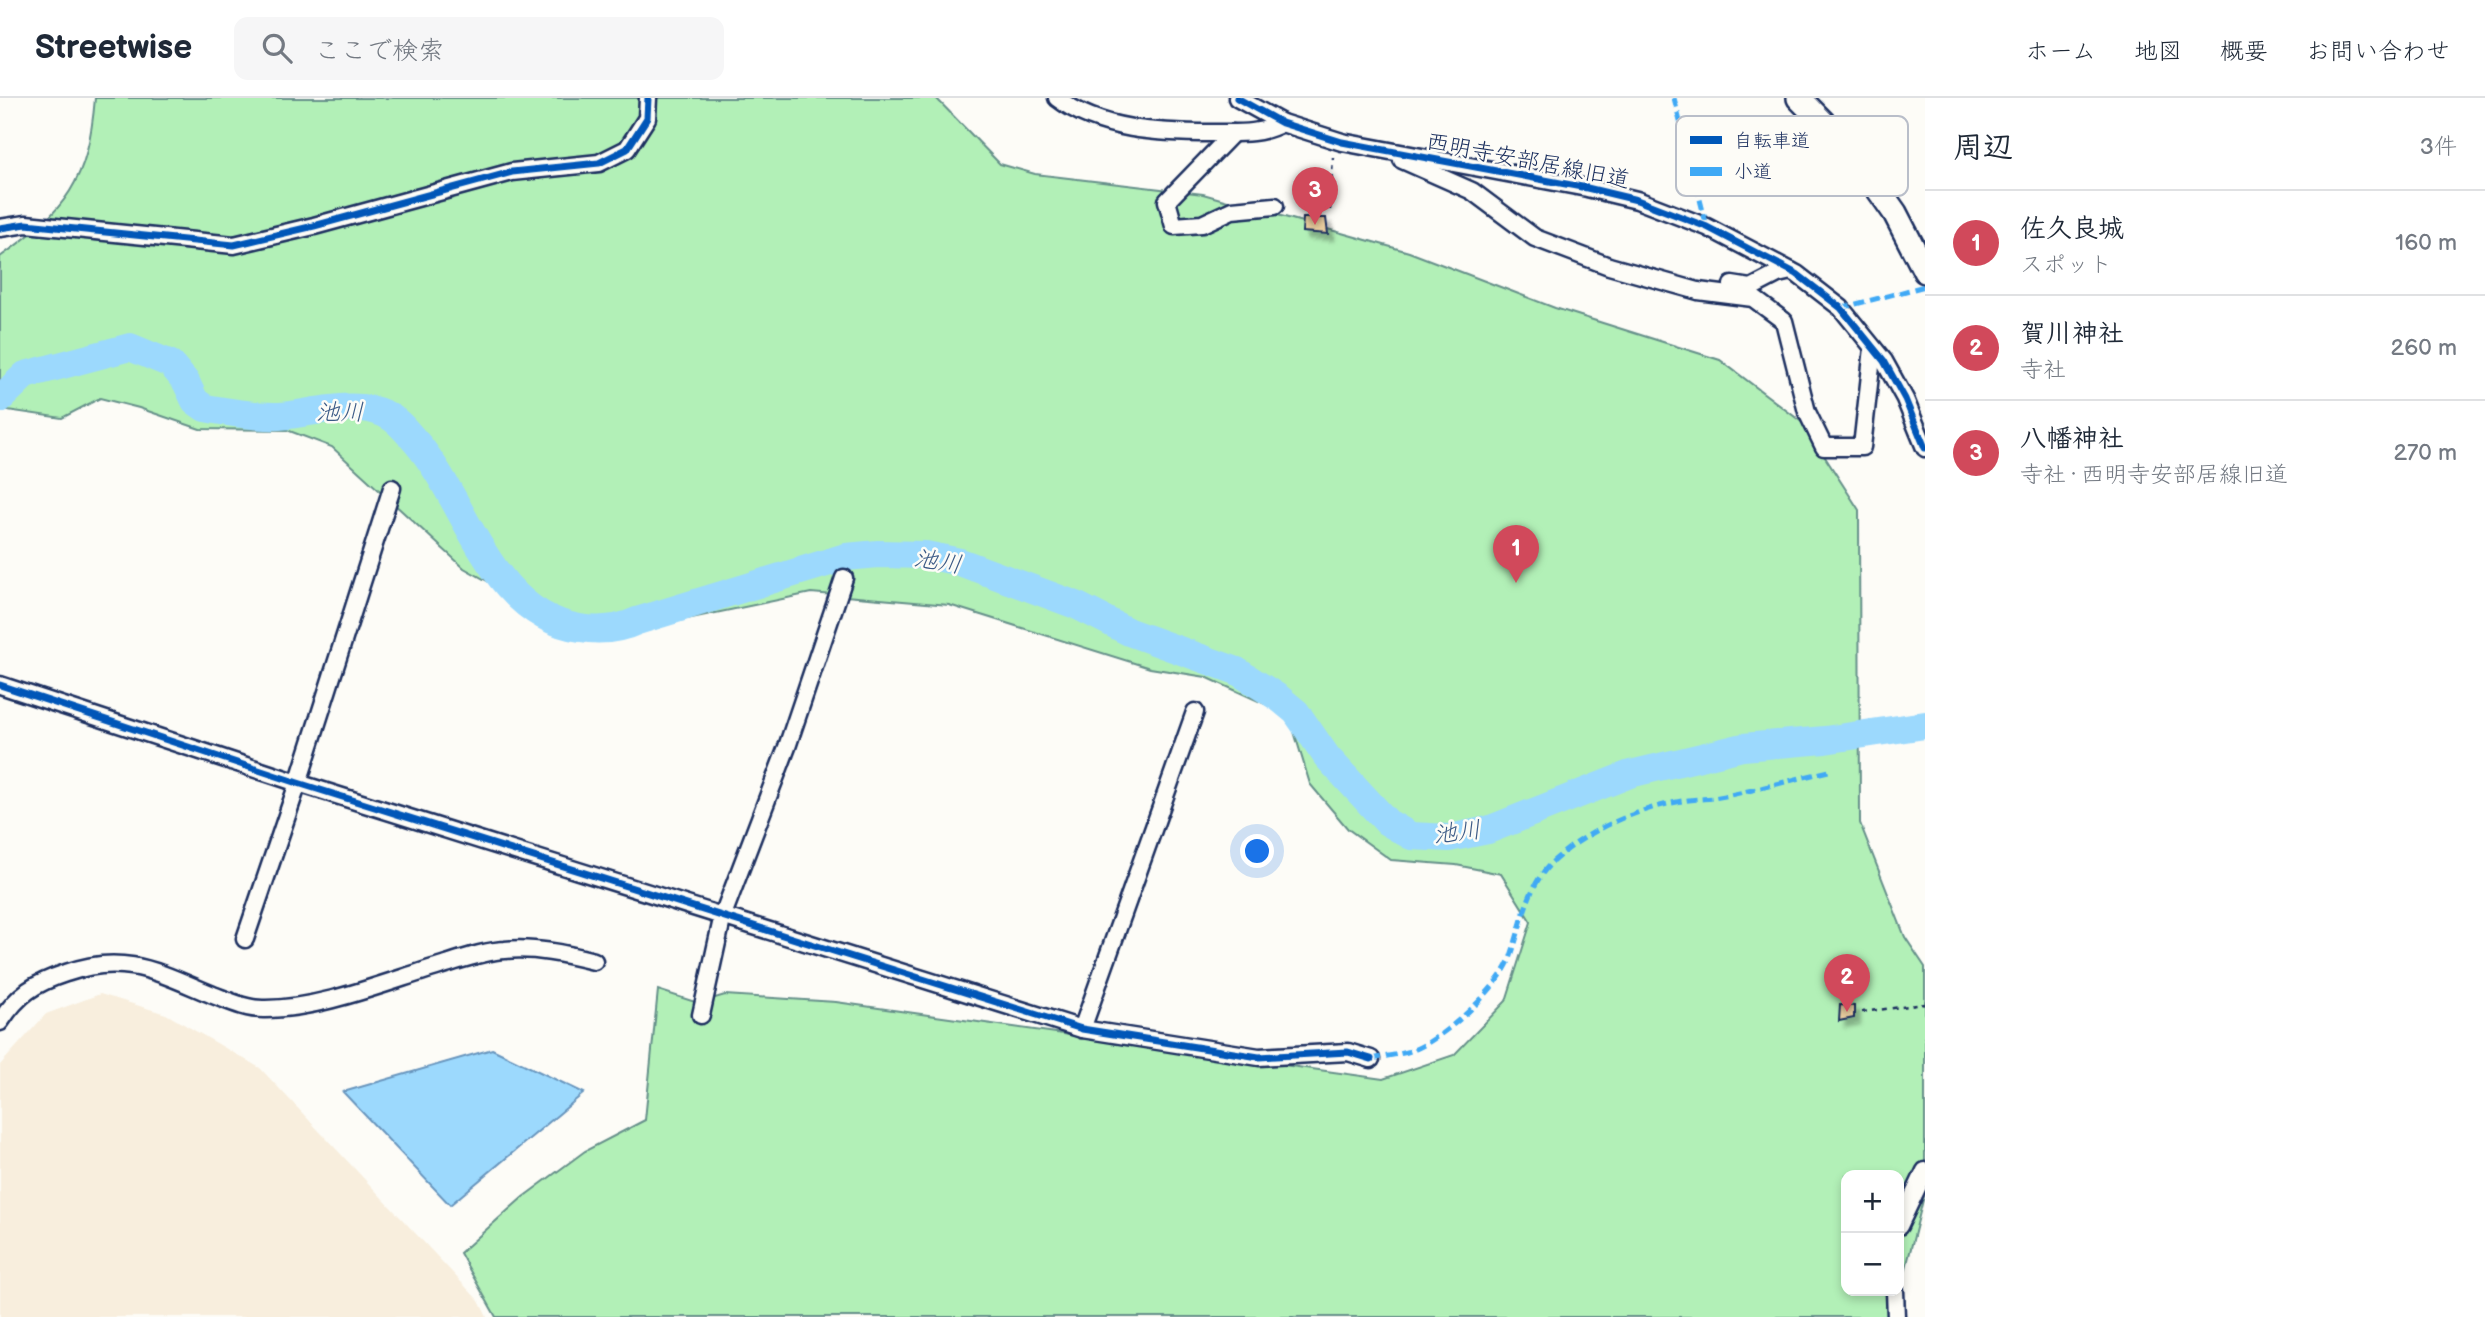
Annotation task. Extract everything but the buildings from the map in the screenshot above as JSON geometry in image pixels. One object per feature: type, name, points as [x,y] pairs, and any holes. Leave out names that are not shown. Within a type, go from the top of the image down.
[{"type":"main road","points":[[1799,98],[1817,116]]},
{"type":"main road","points":[[1883,196],[1895,213],[1925,271]]},
{"type":"street","points":[[0,228],[26,224],[234,245],[512,172],[599,163],[627,149],[648,118],[648,98]]},
{"type":"street","points":[[1057,98],[1077,112],[1111,123],[1166,133],[1269,130],[1282,123]]},
{"type":"street","name":"西明寺安部居線旧道","points":[[1237,98],[1282,123],[1342,142],[1587,188],[1637,201],[1707,227],[1791,271],[1840,308],[1884,361],[1905,400],[1925,448]]},
{"type":"street","points":[[1233,133],[1167,201],[1174,226],[1202,224],[1232,210],[1275,206]]},
{"type":"street","points":[[1382,150],[1472,191],[1535,238],[1609,267],[1698,291],[1753,298],[1784,321],[1807,412],[1824,447],[1863,447],[1873,348]]},
{"type":"street","points":[[1698,291],[1703,281],[1751,288],[1791,271]]},
{"type":"street","points":[[244,939],[298,783],[391,488]]},
{"type":"street","points":[[701,1015],[723,915],[788,747],[844,578]]},
{"type":"street","points":[[0,685],[298,783],[1082,1029],[1259,1056],[1348,1052],[1371,1059]]},
{"type":"street","points":[[1082,1029],[1195,712]]},
{"type":"street","points":[[0,1022],[10,1007],[39,982],[79,968],[120,963],[146,968],[238,1005],[259,1010],[286,1009],[331,999],[471,956],[505,950],[561,953],[594,961]]},
{"type":"street","points":[[1904,1215],[1925,1171]]},
{"type":"street","points":[[1895,1296],[1896,1317]]},
{"type":"path","points":[[1330,210],[1334,150]]},
{"type":"path","points":[[1862,1012],[1925,1003]]},
{"type":"shaded area","points":[[100,994],[166,1014],[260,1068],[479,1301],[487,1317],[0,1317],[0,1065],[46,1014]]},
{"type":"green space","points":[[95,98],[936,98],[1000,164],[1035,174],[1203,194],[1409,252],[1555,308],[1720,360],[1803,423],[1859,510],[1860,823],[1905,937],[1925,967],[1925,1192],[1904,1276],[1904,1170],[1841,1170],[1841,1296],[1900,1296],[1896,1317],[496,1317],[460,1253],[523,1197],[585,1151],[645,1120],[658,990],[698,1003],[725,995],[836,1002],[1383,1079],[1454,1055],[1506,1001],[1531,922],[1501,874],[1456,865],[1391,860],[1348,829],[1310,784],[1289,715],[1206,677],[1150,668],[949,605],[811,593],[639,629],[560,622],[464,568],[332,447],[287,430],[200,429],[100,398],[62,418],[0,409],[0,257],[58,208],[80,173],[87,152]]},
{"type":"water","points":[[492,1049],[584,1093],[450,1205],[343,1092]]},
{"type":"waterway","name":"池川","points":[[0,399],[25,375],[130,347],[171,364],[186,382],[195,401],[205,408],[270,416],[346,408],[360,408],[385,414],[405,430],[434,466],[483,552],[502,579],[524,602],[549,619],[580,628],[616,628],[846,557],[878,554],[926,555],[960,562],[1076,605],[1129,632],[1237,671],[1296,712],[1327,757],[1387,822],[1411,836],[1449,838],[1488,830],[1630,774],[1743,747],[1825,740],[1925,725]]},
{"type":"marked path","points":[[1674,98],[1679,116]]},
{"type":"marked path","points":[[1699,196],[1707,227]]},
{"type":"marked path","points":[[1841,308],[1925,286]]},
{"type":"marked path","points":[[1371,1059],[1408,1052],[1425,1044],[1455,1024],[1484,996],[1496,982],[1511,956],[1527,903],[1539,878],[1558,857],[1586,837],[1616,821],[1665,805],[1729,795],[1833,770]]},
{"type":"cycle path","points":[[0,228],[26,224],[234,245],[512,172],[599,163],[627,149],[647,118],[648,98]]},
{"type":"cycle path","points":[[1237,98],[1282,123],[1342,142],[1587,188],[1637,200],[1707,227],[1797,274],[1841,308],[1884,361],[1905,399],[1925,448]]},
{"type":"cycle path","points":[[0,685],[298,783],[1082,1029],[1259,1057],[1348,1052],[1371,1059]]},
{"type":"place","name":"八幡神社","points":[[1315,225]]},
{"type":"place","name":"佐久良城","points":[[1516,583]]},
{"type":"place","name":"賀川神社","points":[[1847,1012]]}]
